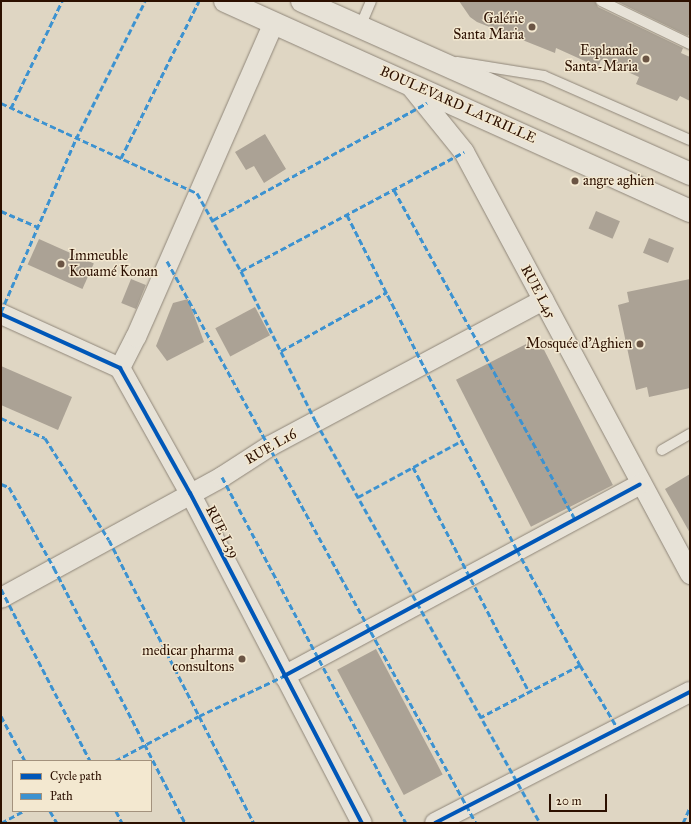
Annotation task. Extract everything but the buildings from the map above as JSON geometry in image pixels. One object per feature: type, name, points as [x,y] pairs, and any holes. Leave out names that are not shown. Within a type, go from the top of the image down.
[{"type":"main road","name":"BOULEVARD LATRILLE","points":[[225,1],[409,82],[690,211]]},
{"type":"main road","points":[[302,1],[690,174]]},
{"type":"street","points":[[1,314],[120,368],[136,337],[274,23]]},
{"type":"street","name":"RUE L45","points":[[409,82],[464,152],[640,484],[690,574]]},
{"type":"street","name":"RUE L16","points":[[1,598],[190,493],[270,446],[543,300]]},
{"type":"street","name":"RUE L39","points":[[120,368],[190,493],[284,676],[362,823]]},
{"type":"street","points":[[284,676],[640,484]]},
{"type":"street","points":[[435,823],[690,692]]},
{"type":"lane","points":[[360,27],[371,1]]},
{"type":"lane","points":[[601,1],[690,44]]},
{"type":"lane","points":[[426,57],[544,76],[690,140]]},
{"type":"lane","points":[[662,450],[690,434]]},
{"type":"marked path","points":[[11,108],[62,1]]},
{"type":"marked path","points":[[1,312],[76,139],[145,1]]},
{"type":"marked path","points":[[121,158],[199,1]]},
{"type":"marked path","points":[[1,103],[197,193],[241,271],[316,422],[540,823]]},
{"type":"marked path","points":[[213,220],[427,103]]},
{"type":"marked path","points":[[241,271],[464,152]]},
{"type":"marked path","points":[[394,190],[575,519]]},
{"type":"marked path","points":[[1,211],[38,227]]},
{"type":"marked path","points":[[347,215],[517,550],[580,665],[481,717]]},
{"type":"marked path","points":[[167,261],[476,823]]},
{"type":"marked path","points":[[281,351],[387,292]]},
{"type":"marked path","points":[[1,418],[45,438],[109,540],[254,823]]},
{"type":"marked path","points":[[358,497],[463,440]]},
{"type":"marked path","points":[[413,467],[529,692]]},
{"type":"marked path","points":[[222,477],[406,823]]},
{"type":"marked path","points":[[1,484],[9,487],[54,568],[185,823]]},
{"type":"marked path","points":[[1,589],[89,760]]},
{"type":"marked path","points":[[580,665],[618,729]]},
{"type":"marked path","points":[[117,760],[199,716],[284,676]]},
{"type":"marked path","points":[[1,716],[24,760]]},
{"type":"marked path","points":[[683,823],[690,807]]},
{"type":"marked path","points":[[1,823],[22,812]]},
{"type":"marked path","points":[[51,812],[57,823]]},
{"type":"marked path","points":[[116,812],[122,823]]},
{"type":"cycle path","points":[[1,314],[120,368],[190,493],[362,823]]},
{"type":"cycle path","points":[[284,676],[640,484]]},
{"type":"cycle path","points":[[435,823],[690,692]]},
{"type":"place","name":"Galérie Santa Maria","points":[[532,27]]},
{"type":"place","name":"Esplanade Santa-Maria","points":[[646,59]]},
{"type":"place","name":"angre aghien","points":[[575,181]]},
{"type":"place","name":"Immeuble Kouamé Konan","points":[[61,264]]},
{"type":"place","name":"Mosquée d'Aghien","points":[[640,344]]},
{"type":"place","name":"medicar pharma consultons","points":[[242,659]]}]
